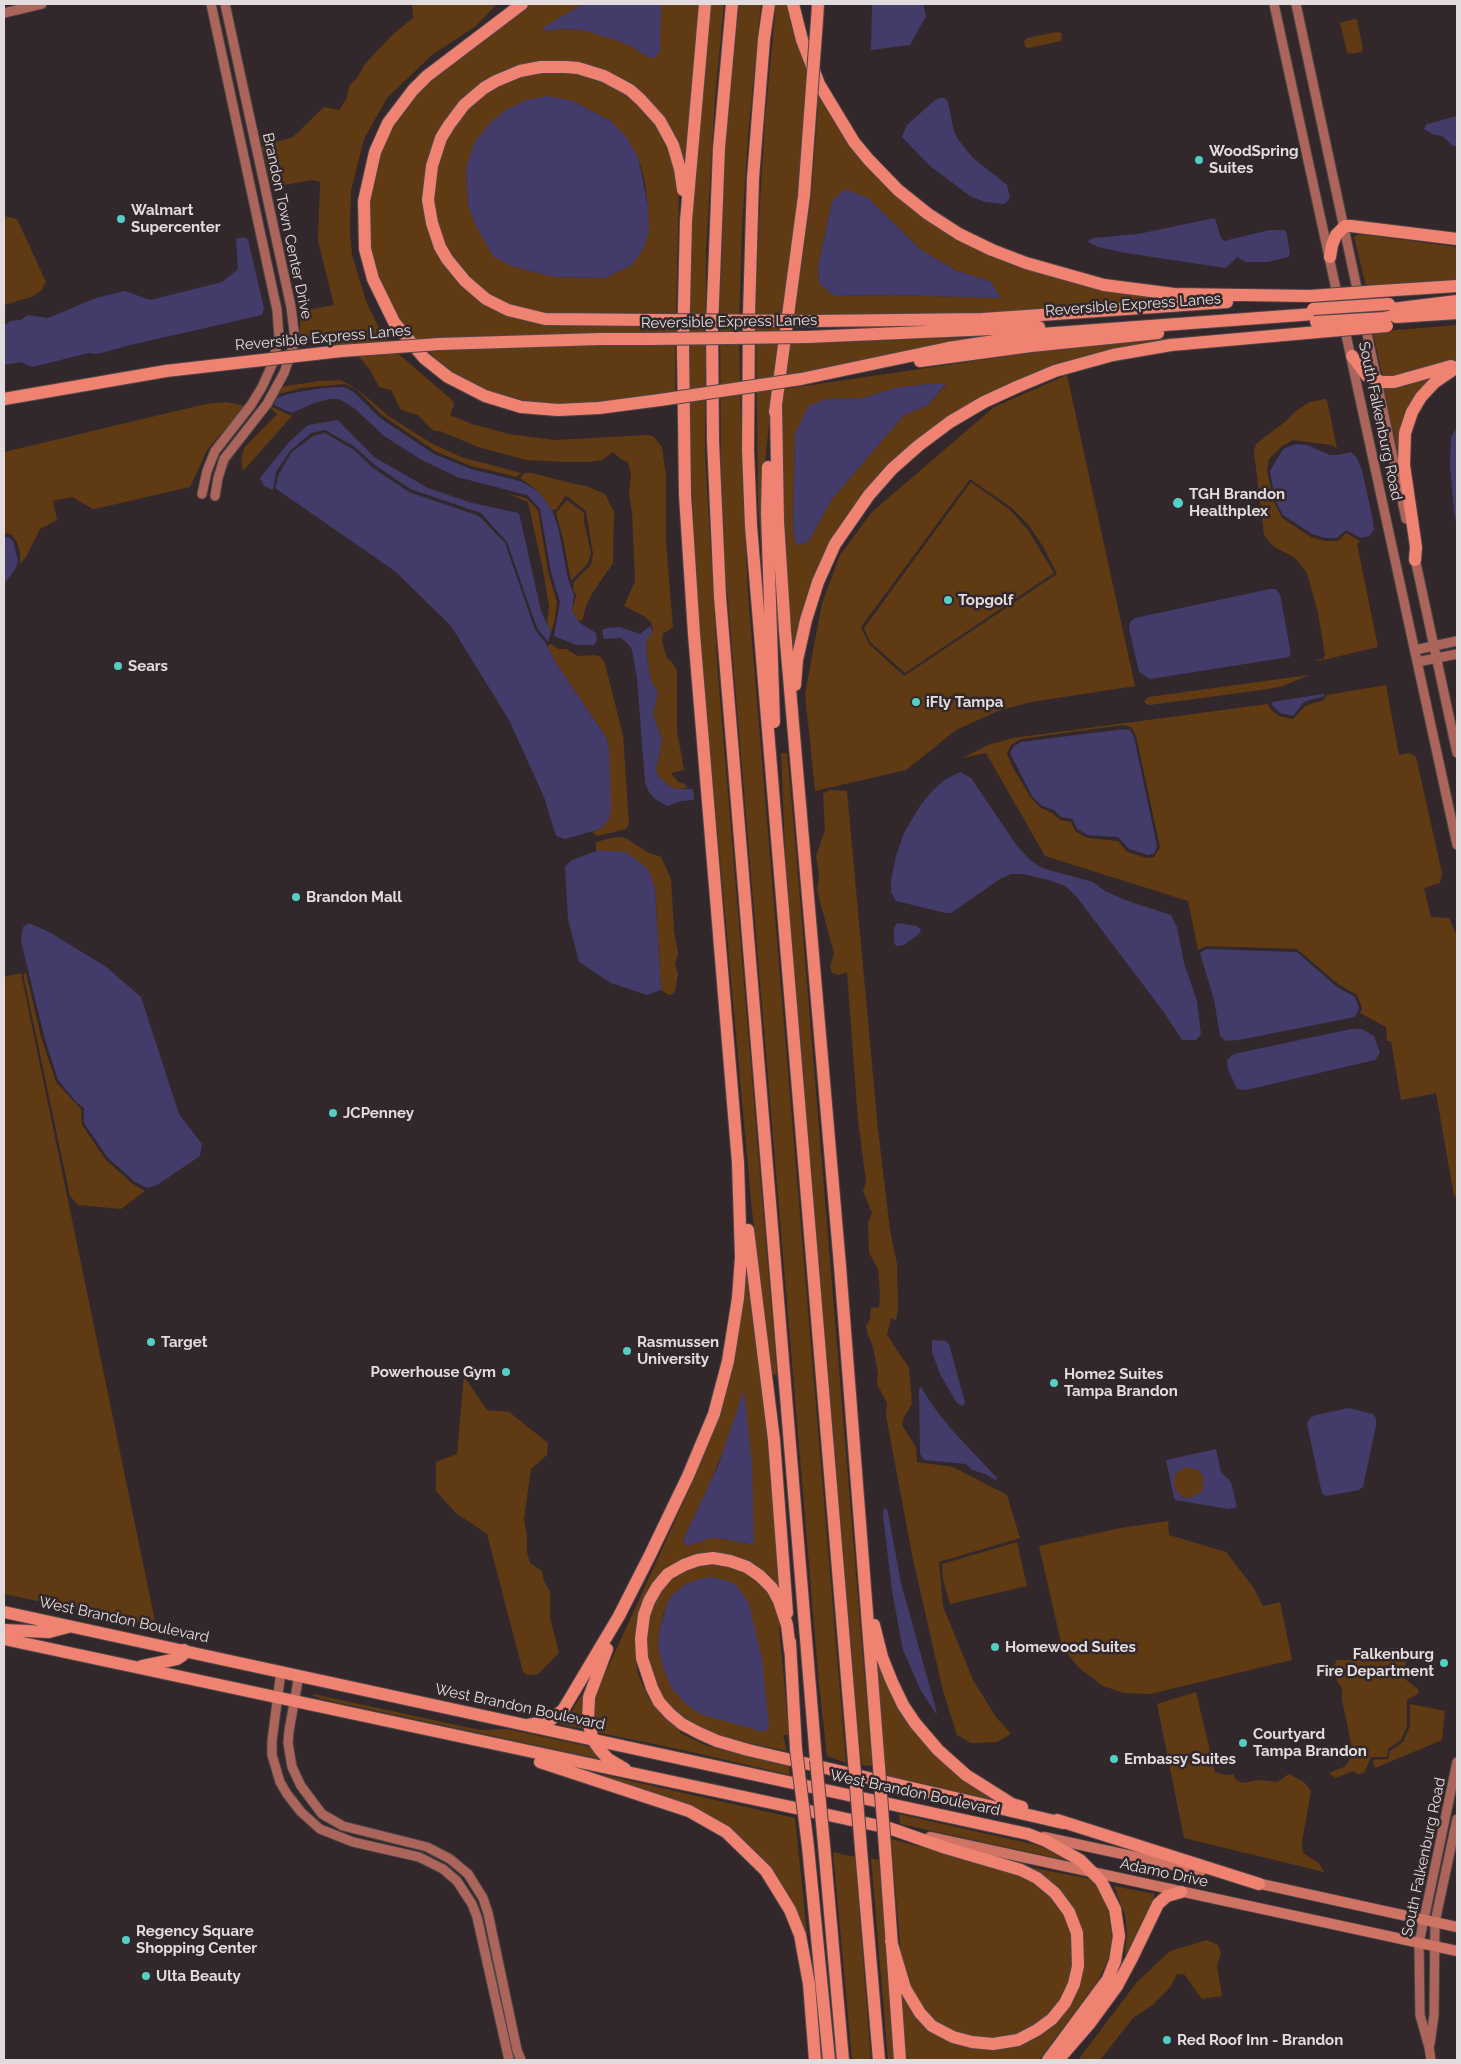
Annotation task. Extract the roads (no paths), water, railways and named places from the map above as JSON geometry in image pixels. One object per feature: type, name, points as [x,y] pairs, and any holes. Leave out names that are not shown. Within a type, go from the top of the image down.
[{"type":"highway","points":[[522,4],[427,76],[413,90],[388,123],[375,152],[364,201],[365,249],[373,280],[394,322],[424,358],[448,377],[485,396],[521,407],[558,410],[599,408],[992,351],[1068,342],[1386,314],[1457,313]]},
{"type":"highway","points":[[528,1725],[549,1721],[563,1710],[619,1616],[688,1476],[714,1414],[722,1388],[732,1341],[739,1291],[741,1236],[738,1163],[689,563],[683,375],[686,221],[705,4]]},
{"type":"highway","points":[[732,4],[719,148],[712,328],[713,441],[719,587],[816,1760],[844,2060]]},
{"type":"highway","points":[[769,4],[764,39],[754,178],[748,314],[748,450],[754,573],[879,2060]]},
{"type":"highway","points":[[793,4],[802,40],[819,84],[854,142],[898,190],[951,230],[976,243],[1026,263],[1104,285],[1174,294],[1310,296]]},
{"type":"highway","points":[[771,774],[774,707],[767,498],[770,441],[804,196],[818,4]]},
{"type":"highway","points":[[686,221],[682,180],[677,158],[660,121],[630,90],[591,71],[565,67],[541,67],[496,81],[464,105],[449,125],[435,153],[429,179],[428,200],[440,247],[465,282],[486,299],[508,310],[545,320],[813,321],[983,319],[1457,286]]},
{"type":"highway","points":[[1330,257],[1335,238],[1345,226],[1362,226],[1457,240]]},
{"type":"highway","points":[[1386,314],[1457,300]]},
{"type":"highway","points":[[1386,314],[1457,319]]},
{"type":"highway","points":[[794,720],[796,675],[801,639],[811,601],[826,563],[851,519],[869,495],[892,469],[918,446],[950,422],[984,402],[1028,382],[1084,363],[1152,348],[1315,320]]},
{"type":"highway","name":"Reversible Express Lanes","points":[[4,400],[166,371],[341,351],[439,344],[538,340],[807,337],[1315,320]]},
{"type":"highway","points":[[1352,356],[1363,373],[1376,381],[1394,382],[1457,366]]},
{"type":"highway","points":[[1415,560],[1416,547],[1404,457],[1405,433],[1412,412],[1421,397],[1435,382],[1457,366]]},
{"type":"highway","points":[[776,406],[776,485],[787,665],[794,720],[850,1379],[900,2060]]},
{"type":"highway","points":[[738,1163],[774,1440],[796,1749],[829,2060]]},
{"type":"highway","points":[[790,1650],[787,1624],[772,1588],[747,1567],[713,1558],[698,1560],[668,1574],[657,1587],[649,1601],[640,1639],[646,1675],[659,1702],[682,1724],[717,1741],[748,1750],[1063,1823]]},
{"type":"highway","points":[[862,1561],[882,1657],[903,1705],[915,1723],[938,1750],[973,1780],[1012,1804],[1063,1823],[1260,1884]]},
{"type":"highway","name":"West Brandon Boulevard","points":[[4,1612],[1028,1834],[1072,1855],[1094,1873],[1106,1889],[1115,1909],[1119,1936],[1115,1961],[1102,1988],[1048,2060]]},
{"type":"highway","points":[[619,1616],[589,1697],[587,1713],[593,1740],[608,1759],[638,1776]]},
{"type":"highway","points":[[4,1630],[49,1632],[69,1626]]},
{"type":"highway","points":[[4,1639],[294,1700],[638,1776],[889,1828],[946,1848],[1021,1870],[1038,1878],[1055,1893],[1069,1912],[1077,1933],[1078,1966],[1074,1984],[1065,2003],[1052,2019],[1037,2030],[1018,2040],[993,2044],[972,2042],[953,2037],[932,2026],[920,2013],[905,1988],[891,1941]]},
{"type":"highway","points":[[134,1667],[177,1659],[183,1655],[184,1650]]},
{"type":"highway","points":[[486,1743],[606,1784],[676,1805],[702,1818],[738,1842],[766,1871],[779,1889],[800,1935],[809,1984],[815,2060]]},
{"type":"highway","points":[[1058,2060],[1090,2023],[1117,1986],[1158,1904],[1167,1896],[1181,1892]]},
{"type":"main road","name":"Adamo Drive","points":[[889,1828],[1457,1951]]},
{"type":"main road","name":"Adamo Drive","points":[[1028,1834],[1457,1927]]},
{"type":"street","points":[[4,13],[42,4]]},
{"type":"street","name":"Brandon Town Center Drive","points":[[202,494],[207,471],[215,450],[251,405],[262,387],[272,365],[280,337],[277,310],[211,4]]},
{"type":"street","name":"Brandon Town Center Drive","points":[[215,496],[224,459],[267,404],[284,373],[293,347],[294,331],[291,307],[225,4]]},
{"type":"street","name":"South Falkenburg Road","points":[[1274,4],[1457,845]]},
{"type":"street","name":"South Falkenburg Road","points":[[1296,4],[1457,753]]},
{"type":"street","points":[[1415,650],[1457,641]]},
{"type":"street","points":[[1417,662],[1457,654]]},
{"type":"street","points":[[281,1671],[272,1740],[272,1755],[280,1782],[293,1804],[320,1829],[353,1842],[432,1862],[457,1881],[472,1904],[480,1928],[509,2060]]},
{"type":"street","points":[[299,1675],[288,1731],[289,1755],[297,1778],[307,1796],[322,1814],[343,1826],[404,1841],[437,1852],[460,1866],[483,1898],[491,1926],[517,2050],[521,2060]]},
{"type":"street","name":"South Falkenburg Road","points":[[1431,2060],[1420,2015],[1419,1943],[1457,1762]]},
{"type":"street","name":"South Falkenburg Road","points":[[1429,2047],[1434,2015],[1435,1922],[1457,1819]]},
{"type":"street","points":[[401,1853],[404,1841]]},
{"type":"street","points":[[480,1928],[491,1926]]},
{"type":"place","name":"WoodSpring Suites","points":[[1199,160]]},
{"type":"place","name":"Walmart Supercenter","points":[[121,219]]},
{"type":"place","name":"TGH Brandon Healthplex","points":[[1178,503]]},
{"type":"place","name":"Topgolf","points":[[948,600]]},
{"type":"place","name":"Sears","points":[[118,666]]},
{"type":"place","name":"iFly Tampa","points":[[916,702]]},
{"type":"place","name":"Brandon Mall","points":[[296,897]]},
{"type":"place","name":"JCPenney","points":[[333,1113]]},
{"type":"place","name":"Target","points":[[151,1342]]},
{"type":"place","name":"Rasmussen University","points":[[627,1351]]},
{"type":"place","name":"Powerhouse Gym","points":[[506,1372]]},
{"type":"place","name":"Home2 Suites Tampa Brandon","points":[[1054,1383]]},
{"type":"place","name":"Homewood Suites","points":[[995,1647]]},
{"type":"place","name":"Falkenburg Fire Department","points":[[1444,1663]]},
{"type":"place","name":"Courtyard Tampa Brandon","points":[[1243,1743]]},
{"type":"place","name":"Embassy Suites","points":[[1114,1759]]},
{"type":"place","name":"Regency Square Shopping Center","points":[[126,1940]]},
{"type":"place","name":"Ulta Beauty","points":[[146,1976]]},
{"type":"place","name":"Red Roof Inn - Brandon","points":[[1167,2040]]}]
